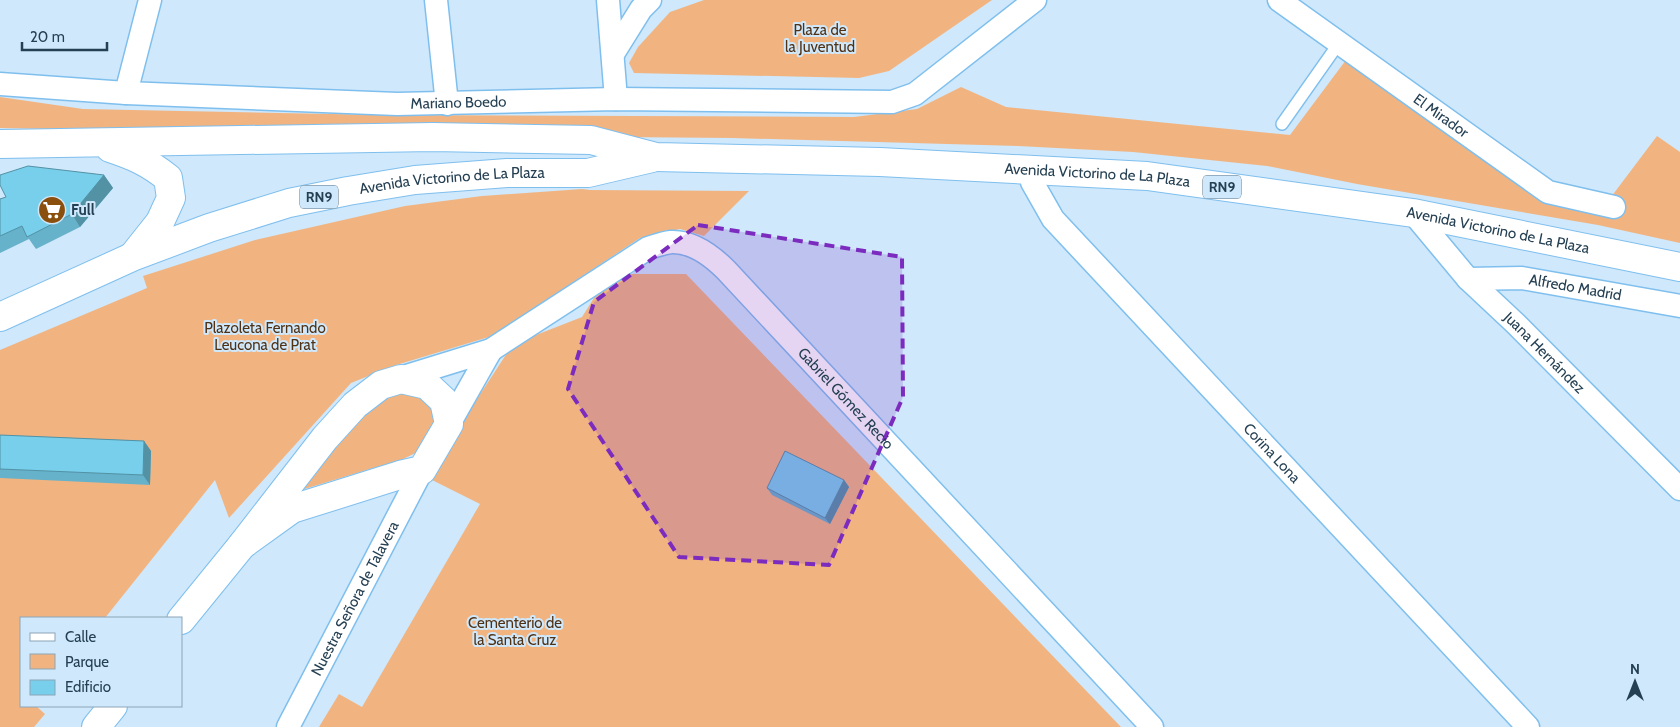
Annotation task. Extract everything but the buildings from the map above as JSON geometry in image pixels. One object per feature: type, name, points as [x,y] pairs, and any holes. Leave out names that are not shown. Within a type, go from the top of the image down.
[{"type":"main road","name":"Avenida Victorino de La Plaza","points":[[0,144],[433,137],[591,140],[656,157],[880,162],[1147,176],[1413,214],[1680,267]]},
{"type":"main road","points":[[93,142],[132,155],[150,164],[168,178],[171,198],[160,222],[132,257]]},
{"type":"main road","name":"Avenida Victorino de La Plaza","points":[[0,317],[132,257],[209,228],[290,203],[415,180],[507,174],[588,173],[656,157]]},
{"type":"main road","points":[[182,619],[325,438],[355,405],[381,384],[401,379],[427,386],[444,400],[449,424]]},
{"type":"main road","name":"Nuestra Señora de Talavera","points":[[422,470],[449,424]]},
{"type":"main road","points":[[242,545],[292,509],[400,474],[422,470]]},
{"type":"main road","points":[[96,727],[112,707]]},
{"type":"street","points":[[126,93],[150,0]]},
{"type":"street","points":[[436,0],[447,104]]},
{"type":"street","points":[[608,0],[616,100]]},
{"type":"street","points":[[613,54],[641,8],[650,0]]},
{"type":"street","name":"Mariano Boedo","points":[[0,84],[126,93],[397,104],[616,100],[892,102],[915,94],[1036,0]]},
{"type":"street","name":"El Mirador","points":[[1279,0],[1548,192],[1614,207]]},
{"type":"street","name":"Corina Lona","points":[[1030,170],[1032,182],[1053,219],[1528,727]]},
{"type":"street","name":"Juana Hernández","points":[[1413,214],[1468,279],[1516,324],[1680,489]]},
{"type":"street","name":"Gabriel Gómez Recio","points":[[381,384],[491,350],[648,248],[671,242],[688,244],[717,260],[1152,727]]},
{"type":"street","name":"Alfredo Madrid","points":[[1468,279],[1522,278],[1680,306]]},
{"type":"street","name":"Gabriel Gómez Recio","points":[[449,424],[491,350]]},
{"type":"street","name":"Nuestra Señora de Talavera","points":[[288,727],[422,470]]},
{"type":"lane","points":[[1282,124],[1339,43]]},
{"type":"highlighted area","points":[[698,225],[902,257],[903,397],[829,565],[679,557],[568,389],[594,302]]},
{"type":"green space","name":"Plaza de la Juventud","points":[[704,0],[992,0],[889,71],[859,78],[634,73],[629,63],[638,47],[670,12]]},
{"type":"green space","points":[[1346,60],[1543,198],[1602,209],[1657,136],[1680,152],[1680,243],[1598,225],[1357,184],[1267,166],[1133,152],[1018,146],[732,138],[382,135],[0,128],[0,97],[83,109],[384,115],[854,117],[917,109],[961,87],[1006,107],[1290,135]]},
{"type":"green space","name":"Plazoleta Fernando Leucona de Prat","points":[[582,189],[749,191],[704,236],[680,229],[640,238],[492,336],[393,366],[351,383],[229,518],[215,480],[106,617],[20,617],[20,707],[37,707],[45,714],[34,727],[0,727],[0,350],[147,288],[143,276],[255,240],[405,206],[482,196]]},
{"type":"green space","name":"Cementerio de la Santa Cruz","points":[[609,274],[686,274],[1121,727],[319,727],[339,694],[362,707],[480,504],[426,477],[513,344],[582,317]]},
{"type":"green space","points":[[408,389],[432,397],[441,412],[428,447],[403,459],[301,490],[341,435],[382,395]]},
{"type":"place","name":"Full","points":[[52,210]]}]
